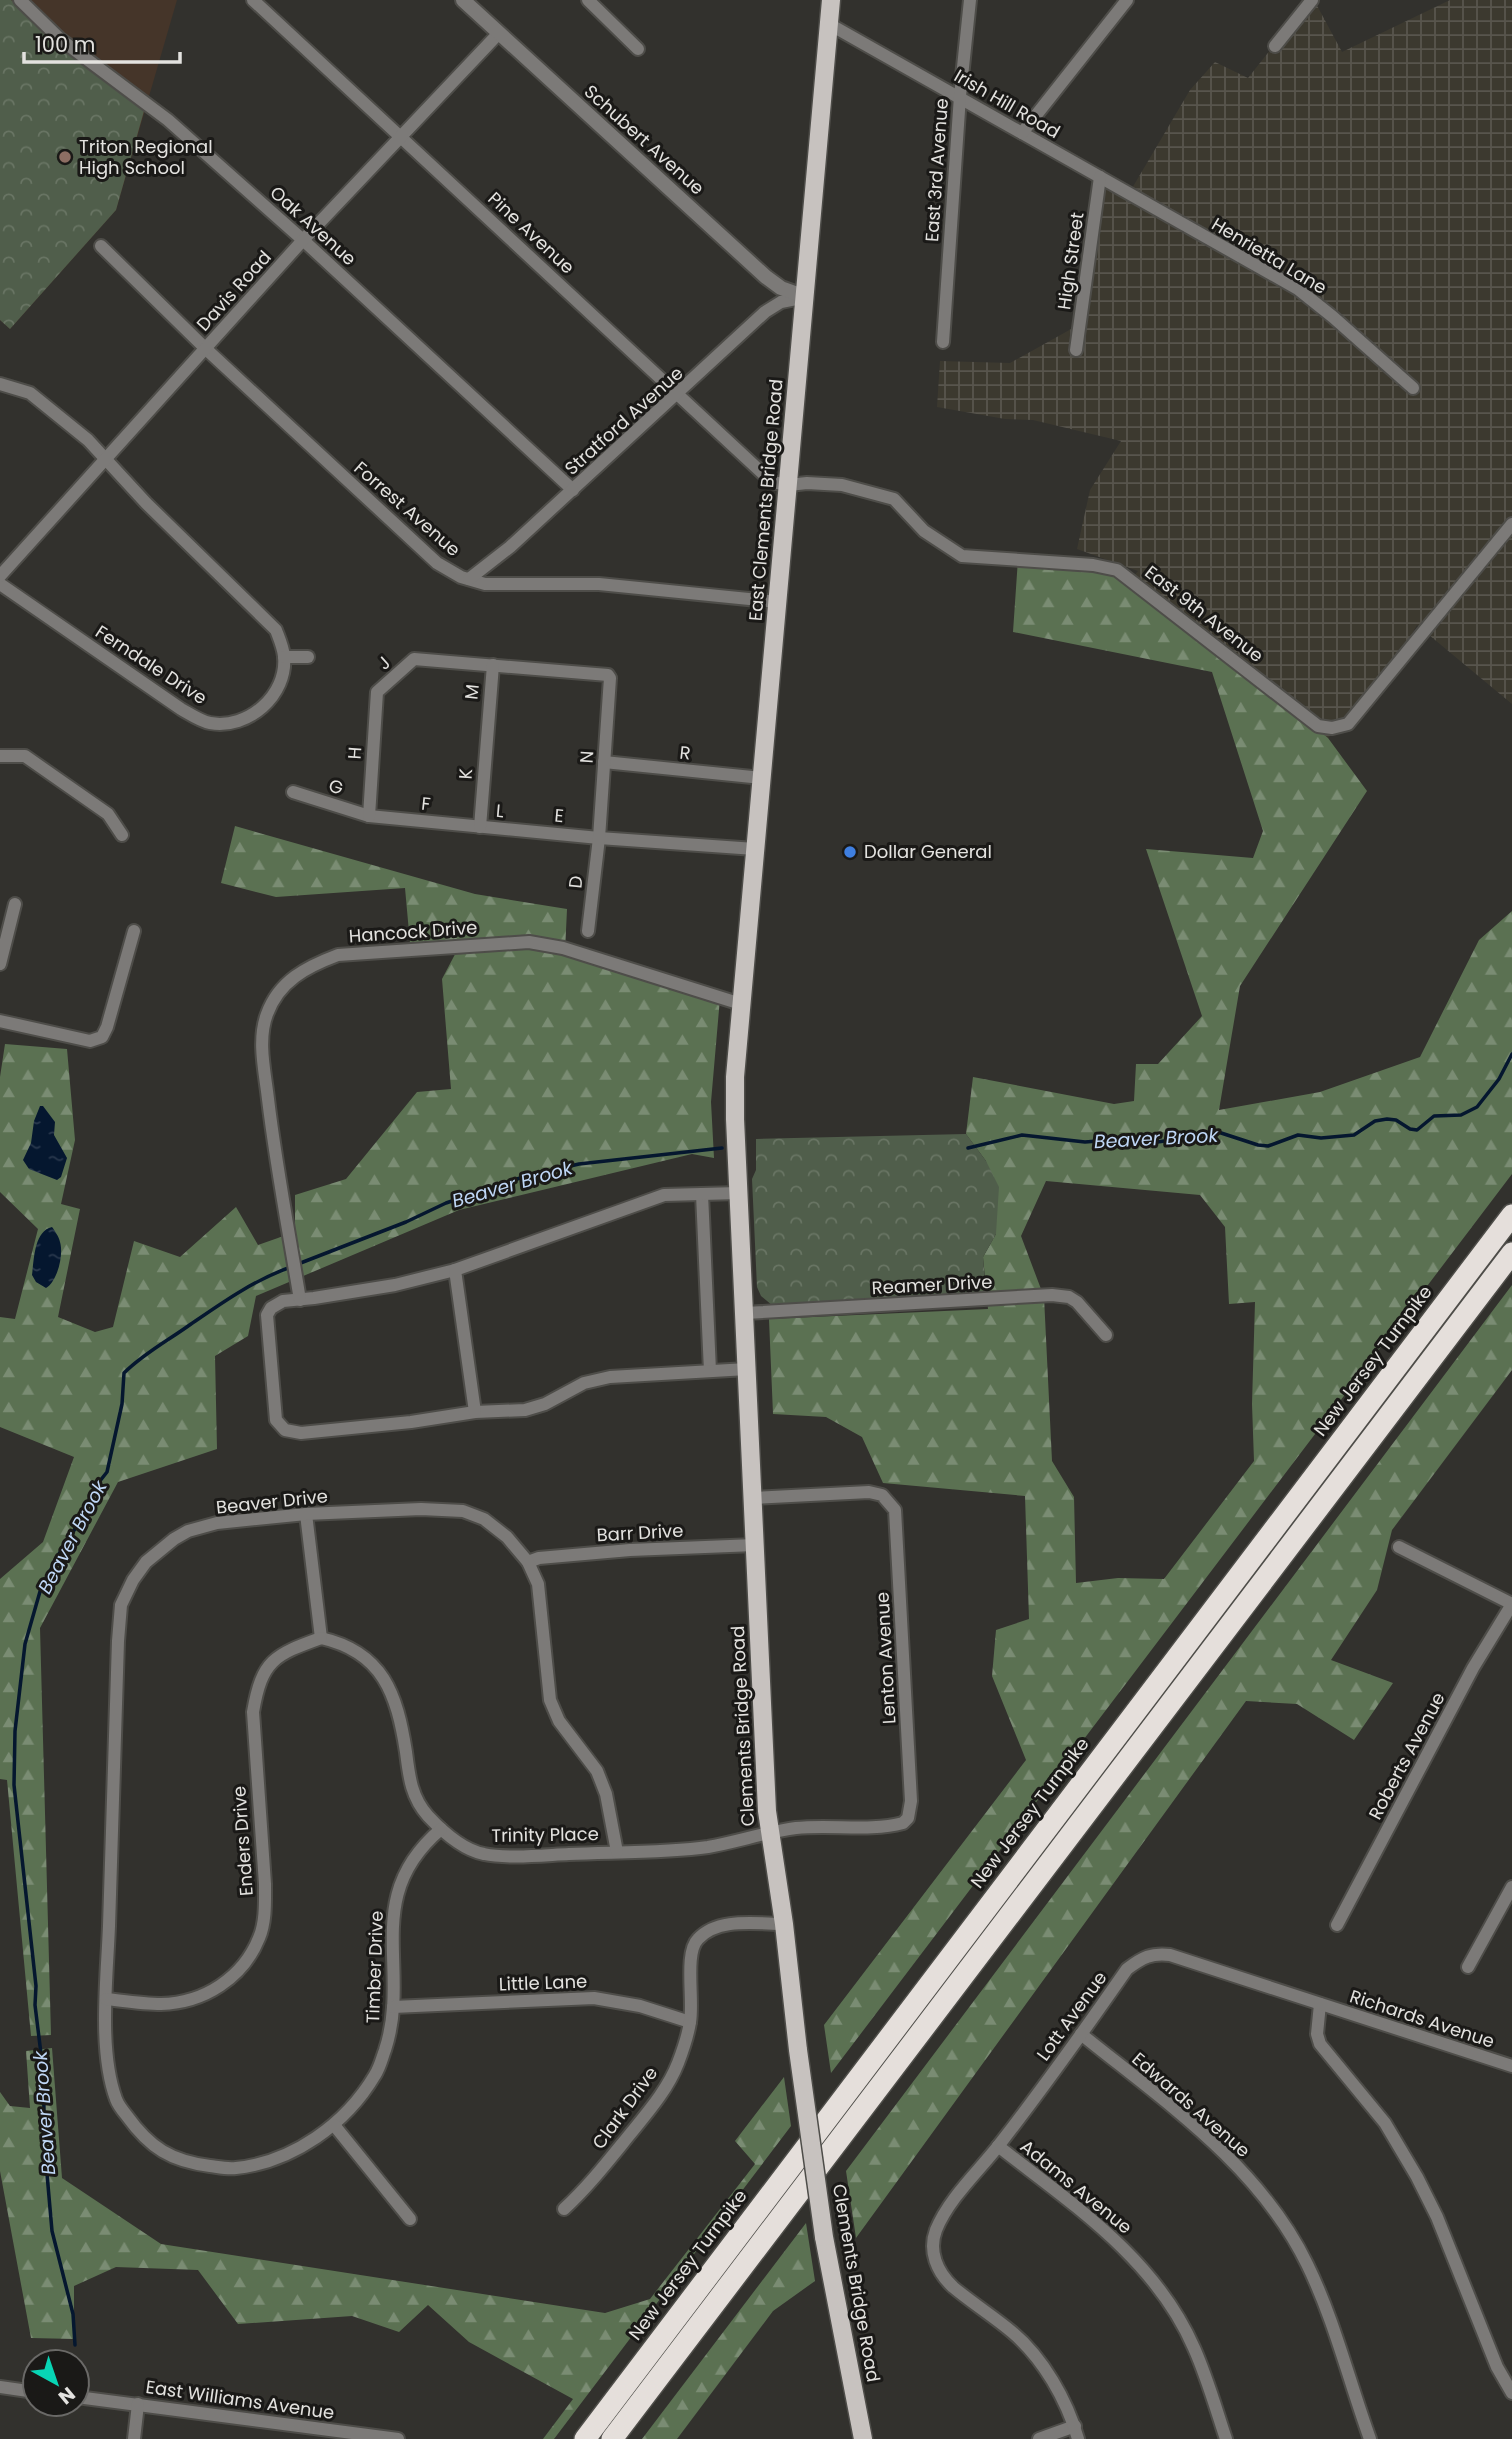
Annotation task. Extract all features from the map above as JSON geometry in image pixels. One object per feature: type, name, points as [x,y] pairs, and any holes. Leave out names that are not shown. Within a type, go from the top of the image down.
[{"type":"highway","name":"New Jersey Turnpike","points":[[585,2439],[1512,1215]]},
{"type":"highway","points":[[612,2439],[1512,1253]]},
{"type":"main road","name":"East Clements Bridge Road","points":[[741,1004],[831,0]]},
{"type":"main road","name":"Clements Bridge Road","points":[[741,1004],[735,1091],[767,1811],[824,2237],[863,2439]]},
{"type":"street","name":"Oak Avenue","points":[[20,0],[60,39],[168,120],[303,240],[573,490]]},
{"type":"street","name":"Pine Avenue","points":[[253,0],[772,482],[789,485]]},
{"type":"street","name":"Schubert Avenue","points":[[463,0],[766,278],[781,288],[806,297]]},
{"type":"street","points":[[588,0],[638,49]]},
{"type":"street","name":"East 3rd Avenue","points":[[943,342],[960,96],[970,0]]},
{"type":"street","points":[[1022,133],[1127,0]]},
{"type":"street","points":[[1275,46],[1312,0]]},
{"type":"street","name":"Irish Hill Road","points":[[829,24],[1167,216]]},
{"type":"street","name":"Davis Road","points":[[0,576],[303,240],[499,33]]},
{"type":"street","name":"High Street","points":[[1076,351],[1100,177]]},
{"type":"street","name":"Henrietta Lane","points":[[1167,216],[1298,289],[1413,388]]},
{"type":"street","name":"Forrest Avenue","points":[[101,246],[206,349],[437,563],[468,579],[485,584],[599,584],[778,601]]},
{"type":"street","name":"Stratford Avenue","points":[[468,579],[510,547],[765,313],[782,302],[806,297]]},
{"type":"street","points":[[0,384],[30,393],[42,401],[107,457],[145,503],[276,630],[284,657],[308,657]]},
{"type":"street","name":"East 9th Avenue","points":[[789,485],[842,485],[894,499],[925,531],[962,556],[1093,565],[1117,570],[1318,726],[1332,728],[1348,724],[1512,524]]},
{"type":"street","name":"Ferndale Drive","points":[[0,584],[181,709],[209,723],[230,724],[250,717],[268,703],[279,684],[284,657]]},
{"type":"street","name":"J","points":[[377,692],[414,659],[493,665]]},
{"type":"street","name":"N","points":[[493,665],[608,675],[610,678],[598,838]]},
{"type":"street","name":"M","points":[[487,723],[493,665]]},
{"type":"street","name":"H","points":[[369,816],[377,692]]},
{"type":"street","name":"K","points":[[480,827],[487,723]]},
{"type":"street","points":[[0,756],[25,756],[108,814],[122,835]]},
{"type":"street","name":"R","points":[[604,762],[762,778]]},
{"type":"street","name":"G","points":[[293,792],[369,816]]},
{"type":"street","name":"F","points":[[369,816],[480,827]]},
{"type":"street","name":"L","points":[[480,827],[517,830]]},
{"type":"street","name":"E","points":[[517,830],[598,838]]},
{"type":"street","points":[[598,838],[755,849]]},
{"type":"street","name":"D","points":[[588,930],[598,838]]},
{"type":"street","points":[[0,964],[15,904]]},
{"type":"street","points":[[0,1021],[90,1041],[102,1037],[134,931]]},
{"type":"street","name":"Hancock Drive","points":[[300,1300],[272,1132],[262,1046],[266,1015],[288,980],[317,963],[338,955],[529,942],[563,947],[741,1004]]},
{"type":"street","points":[[739,1193],[664,1195],[455,1270],[395,1285],[276,1303],[267,1315],[276,1420],[285,1430],[301,1433],[411,1422],[475,1412],[525,1410],[555,1399],[584,1383],[610,1377],[747,1369]]},
{"type":"street","points":[[702,1194],[710,1371]]},
{"type":"street","points":[[455,1270],[475,1412]]},
{"type":"street","name":"Reamer Drive","points":[[745,1313],[1052,1295],[1069,1297],[1077,1302],[1106,1335]]},
{"type":"street","name":"Lenton Avenue","points":[[752,1498],[869,1492],[882,1495],[895,1510],[910,1787],[908,1818]]},
{"type":"street","name":"Beaver Drive","points":[[106,1999],[117,1654],[121,1605],[133,1580],[146,1562],[188,1531],[217,1524],[306,1514],[421,1508],[463,1511],[484,1519],[528,1562],[538,1584],[550,1700],[559,1721],[597,1771],[606,1794],[617,1852]]},
{"type":"street","points":[[306,1514],[321,1639]]},
{"type":"street","name":"Barr Drive","points":[[528,1562],[539,1558],[630,1550],[754,1545]]},
{"type":"street","points":[[1399,1547],[1512,1604]]},
{"type":"street","name":"Roberts Avenue","points":[[1337,1925],[1473,1668],[1512,1604]]},
{"type":"street","name":"Trinity Place","points":[[321,1639],[341,1643],[360,1653],[374,1664],[384,1677],[393,1695],[410,1787],[425,1813],[441,1829],[467,1848],[485,1854],[541,1856],[707,1847],[799,1828],[896,1825],[908,1818]]},
{"type":"street","name":"Enders Drive","points":[[106,1999],[161,2004],[182,2001],[204,1994],[239,1973],[260,1937],[264,1912],[265,1884],[253,1712],[256,1691],[263,1674],[285,1651],[321,1639]]},
{"type":"street","name":"Timber Drive","points":[[106,1999],[107,2068],[117,2102],[152,2145],[170,2157],[195,2164],[233,2168],[266,2164],[295,2151],[334,2125],[358,2100],[377,2072],[390,2033],[393,2007],[391,1928],[397,1894],[415,1856],[441,1829]]},
{"type":"street","points":[[1468,1967],[1512,1887]]},
{"type":"street","name":"Clark Drive","points":[[564,2209],[587,2188],[659,2099],[677,2065],[690,2022],[691,1949],[696,1940],[707,1931],[723,1925],[784,1924]]},
{"type":"street","name":"Lott Avenue","points":[[1074,2426],[1051,2380],[1035,2356],[1014,2334],[951,2285],[940,2270],[932,2248],[936,2229],[961,2190],[998,2147],[1127,1969],[1143,1956],[1153,1953],[1170,1955],[1320,2004]]},
{"type":"street","name":"Little Lane","points":[[393,2007],[594,1997],[640,2006],[690,2022]]},
{"type":"street","points":[[1320,2004],[1317,2034],[1321,2044],[1385,2123],[1417,2177],[1437,2217],[1497,2367],[1510,2385]]},
{"type":"street","name":"Richards Avenue","points":[[1320,2004],[1512,2066]]},
{"type":"street","name":"Edwards Avenue","points":[[1082,2034],[1194,2126],[1238,2166],[1283,2222],[1307,2263],[1370,2439]]},
{"type":"street","points":[[334,2125],[410,2219]]},
{"type":"street","name":"Adams Avenue","points":[[998,2147],[1110,2234],[1145,2270],[1171,2306],[1194,2347],[1226,2439]]},
{"type":"street","points":[[0,2387],[21,2390]]},
{"type":"street","name":"East Williams Avenue","points":[[91,2399],[398,2439]]},
{"type":"street","points":[[134,2439],[138,2404]]},
{"type":"street","points":[[1039,2439],[1074,2426],[1079,2439]]},
{"type":"shaded area","name":"Triton Regional High School","points":[[0,0],[177,0],[116,210],[10,329],[0,320]]},
{"type":"shaded area","points":[[1310,0],[1314,0],[1342,52],[1450,0],[1512,0],[1512,704],[1417,625],[1386,679],[1328,738],[1133,577],[1138,571],[1077,549],[1090,490],[1121,441],[1033,420],[1005,419],[937,407],[940,361],[1010,363],[1082,323],[1099,174],[1131,190],[1190,90],[1215,62],[1248,78]]},
{"type":"green space","name":"Triton Regional High School","points":[[0,0],[11,0],[146,104],[116,210],[10,329],[0,320]]},
{"type":"green space","points":[[1018,559],[1133,577],[1328,738],[1367,791],[1240,986],[1219,1110],[1320,1092],[1420,1057],[1479,940],[1512,911],[1512,1174],[831,2073],[824,2025],[1026,1760],[992,1676],[996,1630],[1029,1619],[1025,1496],[883,1483],[862,1437],[826,1417],[773,1414],[769,1319],[988,1309],[983,1257],[996,1234],[986,1161],[966,1134],[973,1077],[1114,1104],[1134,1101],[1136,1064],[1158,1064],[1202,1016],[1146,849],[1253,858],[1263,831],[1212,672],[1013,632]],"holes":[[[1046,1181],[1200,1195],[1225,1227],[1229,1304],[1255,1302],[1252,1404],[1254,1461],[1164,1579],[1118,1578],[1076,1583],[1074,1497],[1052,1461],[1044,1297],[1021,1236]]]},
{"type":"green space","points":[[235,826],[475,894],[567,909],[565,952],[720,998],[711,1102],[714,1158],[692,1154],[459,1210],[256,1296],[248,1336],[215,1356],[217,1449],[118,1482],[40,1628],[51,2035],[31,2036],[7,1780],[0,1779],[0,1579],[43,1542],[74,1457],[0,1427],[0,1317],[15,1319],[38,1229],[0,1192],[0,1077],[5,1044],[67,1049],[75,1140],[61,1204],[80,1209],[58,1317],[95,1332],[113,1327],[134,1241],[180,1257],[236,1207],[258,1245],[295,1232],[295,1195],[346,1179],[417,1092],[451,1089],[442,979],[462,941],[410,943],[405,888],[276,897],[221,883]]},
{"type":"green space","points":[[966,1134],[986,1161],[999,1187],[996,1234],[983,1257],[986,1294],[773,1306],[761,1296],[757,1287],[752,1179],[756,1170],[756,1139]]},
{"type":"green space","points":[[1512,1285],[1512,1370],[1392,1530],[1377,1590],[1331,1660],[1393,1683],[1354,1740],[1297,1704],[1246,1701],[856,2238],[846,2171]]},
{"type":"green space","points":[[52,2048],[62,2178],[161,2244],[605,2313],[650,2299],[755,2164],[735,2141],[784,2077],[791,2126],[554,2439],[543,2439],[573,2399],[469,2342],[428,2305],[399,2332],[352,2316],[238,2324],[198,2270],[116,2267],[74,2286],[74,2339],[31,2338],[0,2171],[0,2092],[10,2106],[30,2108],[26,2051]]},
{"type":"green space","points":[[806,2223],[815,2281],[773,2311],[677,2439],[642,2439]]},
{"type":"water","points":[[40,1106],[43,1106],[55,1122],[54,1135],[67,1158],[61,1177],[57,1180],[29,1169],[23,1160],[31,1143],[34,1121]]},
{"type":"water","points":[[52,1227],[59,1240],[61,1254],[59,1268],[46,1288],[36,1282],[32,1275],[34,1254],[42,1234]]},
{"type":"waterway","name":"Beaver Brook","points":[[968,1148],[1022,1135],[1085,1142],[1123,1139],[1157,1142],[1215,1131],[1268,1146],[1298,1135],[1321,1138],[1354,1135],[1375,1121],[1387,1119],[1396,1120],[1410,1129],[1417,1130],[1434,1116],[1461,1115],[1477,1107],[1499,1079],[1512,1054]]},
{"type":"waterway","name":"Beaver Brook","points":[[298,1264],[406,1222],[446,1203],[523,1177],[579,1164],[722,1148]]},
{"type":"waterway","name":"Beaver Brook","points":[[75,2345],[73,2314],[52,2231],[45,2151],[43,2070],[35,2005],[36,1986],[14,1785],[15,1731],[25,1644],[41,1588],[85,1513],[92,1491],[107,1472],[122,1404],[124,1373],[148,1353],[227,1300],[264,1278],[291,1267]]},
{"type":"place","name":"Triton Regional High School","points":[[65,157]]},
{"type":"place","name":"Dollar General","points":[[850,852]]}]
